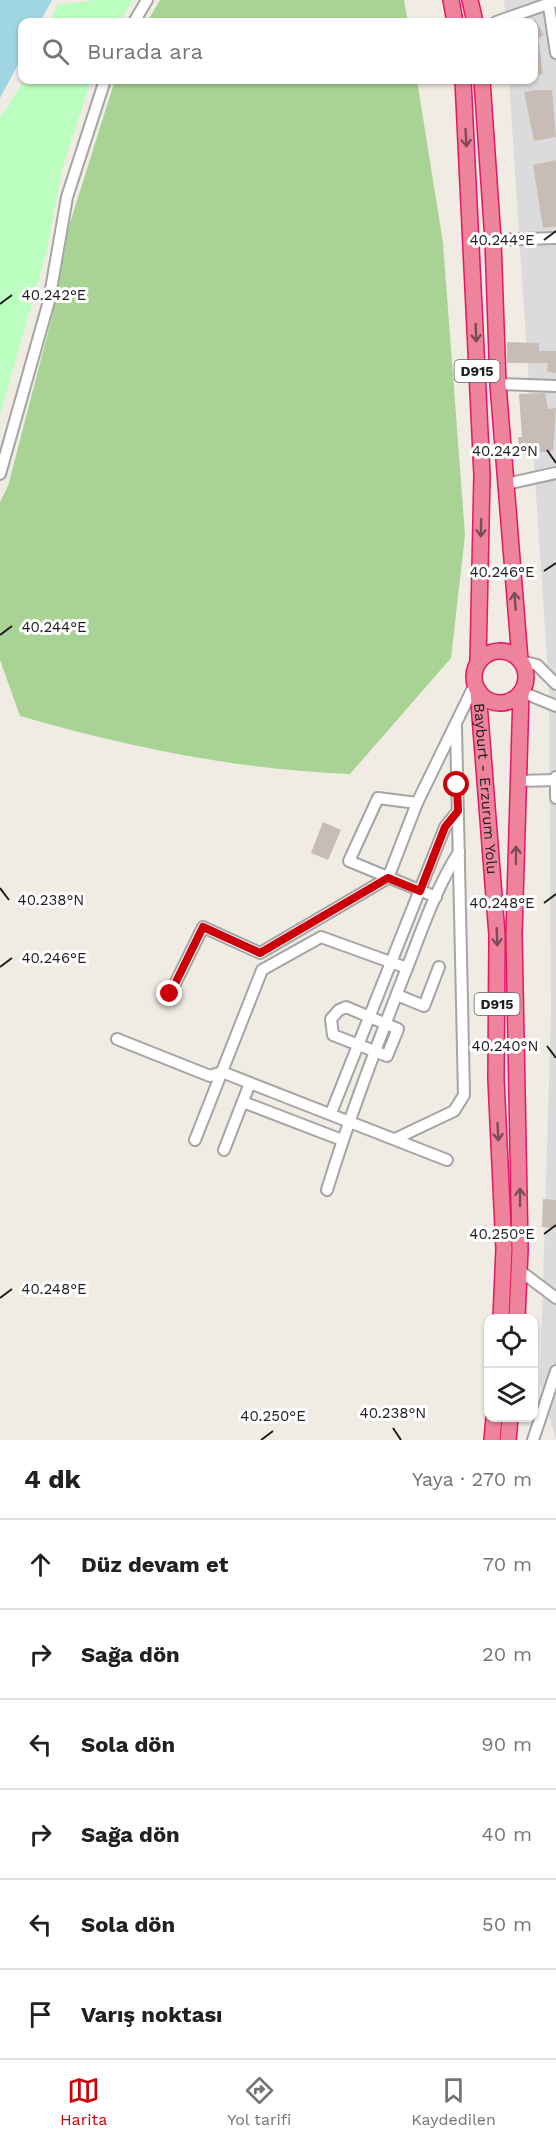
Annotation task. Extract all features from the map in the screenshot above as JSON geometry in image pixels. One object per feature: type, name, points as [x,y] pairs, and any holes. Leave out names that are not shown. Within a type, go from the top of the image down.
[{"type":"highway","points":[[451,0],[454,18]]},
{"type":"highway","points":[[470,0],[474,18]]},
{"type":"highway","name":"Bayburt - Erzurum Yolu","points":[[463,84],[482,475],[477,687],[497,935],[496,1079],[504,1249],[501,1314]]},
{"type":"highway","name":"Bayburt - Erzurum Yolu","points":[[482,84],[493,240],[498,384],[520,660],[526,673],[521,693],[514,934],[519,1069],[518,1314]]},
{"type":"highway","points":[[478,663],[495,651],[508,652],[520,660]]},
{"type":"highway","name":"Bayburt - Erzurum Yolu","points":[[477,687],[488,700],[502,703],[521,693]]},
{"type":"highway","points":[[492,1440],[494,1422]]},
{"type":"highway","points":[[508,1440],[510,1422]]},
{"type":"street","points":[[136,18],[147,0]]},
{"type":"street","points":[[506,18],[551,1],[556,53]]},
{"type":"street","points":[[0,474],[49,301],[67,197],[104,84]]},
{"type":"street","points":[[493,240],[556,238]]},
{"type":"street","points":[[498,384],[556,386]]},
{"type":"street","points":[[506,484],[556,472]]},
{"type":"street","points":[[520,660],[537,664],[556,684]]},
{"type":"street","points":[[170,994],[203,927],[260,953],[388,878],[417,803],[477,687]]},
{"type":"street","points":[[521,693],[556,706]]},
{"type":"street","points":[[395,1139],[454,1111],[464,1095],[456,725]]},
{"type":"street","points":[[517,781],[556,779],[556,798]]},
{"type":"street","points":[[417,803],[378,798],[349,861],[436,897]]},
{"type":"street","points":[[331,1113],[445,827],[458,811]]},
{"type":"street","points":[[386,1023],[445,874],[459,852]]},
{"type":"street","points":[[195,1140],[262,970],[321,937],[407,968]]},
{"type":"street","points":[[397,995],[424,1006],[439,968]]},
{"type":"street","points":[[346,1007],[386,1023],[398,1029],[387,1056],[333,1035],[331,1019],[339,1010],[346,1007]]},
{"type":"street","points":[[117,1039],[210,1076],[222,1072],[447,1160]]},
{"type":"street","points":[[327,1190],[348,1120],[375,1052]]},
{"type":"street","points":[[224,1150],[250,1083]]},
{"type":"street","points":[[243,1102],[342,1140]]},
{"type":"street","points":[[519,1270],[556,1298]]},
{"type":"street","points":[[533,1440],[556,1371]]},
{"type":"shaded area","points":[[504,0],[556,0],[556,1440],[540,1384],[551,1014],[549,691],[509,84],[538,84],[538,18],[506,18]]},
{"type":"green space","points":[[96,0],[133,0],[122,18],[52,18],[57,5]]},
{"type":"green space","points":[[160,0],[404,0],[407,18],[149,18]]},
{"type":"green space","points":[[22,84],[90,84],[63,166],[47,250],[0,415],[0,117]]},
{"type":"green space","points":[[114,84],[418,84],[443,243],[465,535],[451,658],[350,774],[267,768],[184,755],[101,738],[20,716],[0,660],[0,502],[8,486],[53,313],[69,226]]},
{"type":"water","points":[[0,0],[52,0],[42,18],[18,18],[18,64],[0,98]]},
{"type":"building","points":[[538,25],[544,35],[538,39]]},
{"type":"building","points":[[538,44],[539,44],[543,74],[538,75]]},
{"type":"building","points":[[552,90],[556,137],[534,141],[524,92]]},
{"type":"building","points":[[556,160],[556,226],[543,228],[533,165]]},
{"type":"building","points":[[507,342],[539,343],[539,351],[556,351],[556,373],[547,372],[548,363],[507,363]]},
{"type":"building","points":[[545,393],[548,409],[556,408],[553,451],[520,455],[518,437],[522,437],[519,394]]},
{"type":"building","points":[[323,822],[341,830],[328,860],[311,853]]},
{"type":"building","points":[[543,1199],[556,1200],[556,1228],[542,1227]]},
{"type":"route","points":[[170,994],[203,927],[260,953],[388,878],[420,891],[445,827],[458,811],[457,785]]}]
